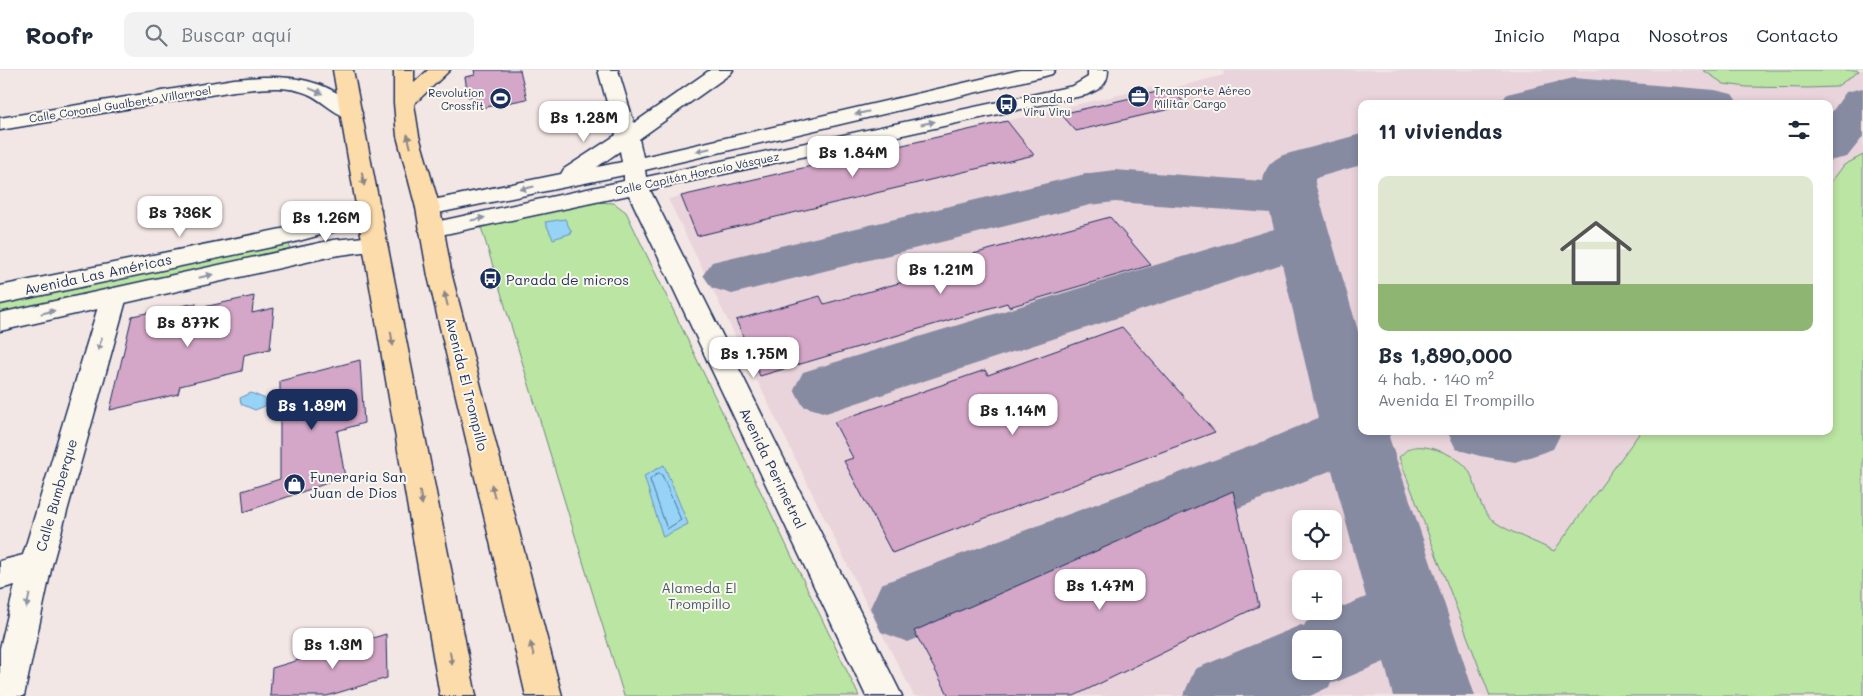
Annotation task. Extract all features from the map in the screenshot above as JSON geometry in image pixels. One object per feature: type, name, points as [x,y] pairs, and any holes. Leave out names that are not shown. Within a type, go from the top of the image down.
[{"type":"main road","points":[[344,70],[458,696]]},
{"type":"main road","name":"Avenida El Trompillo","points":[[404,70],[404,103],[408,136],[429,219],[440,276],[544,696]]},
{"type":"main road","points":[[404,103],[440,70]]},
{"type":"street","name":"Avenida Perimetral","points":[[608,70],[628,136],[635,176],[884,696]]},
{"type":"street","points":[[560,181],[723,70]]},
{"type":"street","name":"Calle Capitán Horacio Vásquez","points":[[429,219],[560,181],[635,176],[1046,70]]},
{"type":"street","name":"Calle Capitán Horacio Vásquez","points":[[429,219],[635,176],[1079,91],[1090,87],[1098,79],[1098,70]]},
{"type":"street","name":"Calle Coronel Gualberto Villarroel","points":[[0,124],[234,85],[263,83],[312,88],[352,113]]},
{"type":"street","name":"Avenida Las Américas","points":[[0,322],[114,297],[289,247],[331,225],[369,210]]},
{"type":"street","name":"Avenida Las Américas","points":[[0,294],[289,247],[334,248],[375,244]]},
{"type":"street","name":"Calle Bumberque","points":[[6,696],[36,565],[114,297]]},
{"type":"street","points":[[0,575],[36,565]]},
{"type":"shaded area","points":[[1224,70],[1863,70],[1863,696],[914,696],[866,603],[668,199],[1153,87],[1170,89],[1223,75]]},
{"type":"green space","points":[[1703,70],[1859,71],[1836,87],[1808,88],[1747,87],[1724,84]]},
{"type":"green space","points":[[1863,155],[1863,696],[1490,696],[1399,457],[1408,449],[1422,447],[1431,448],[1456,458],[1467,468],[1471,475],[1481,504],[1489,517],[1508,530],[1554,551],[1638,435],[1833,435],[1833,180],[1844,165]]},
{"type":"green space","name":"Alameda El Trompillo","points":[[594,202],[614,203],[626,212],[859,696],[624,696],[481,227]]},
{"type":"green space","points":[[290,238],[289,255],[0,317],[0,298]]},
{"type":"water","points":[[565,219],[572,233],[553,239],[545,222]]},
{"type":"water","points":[[251,393],[268,400],[265,406],[255,410],[241,404],[240,398]]},
{"type":"water","points":[[664,465],[688,524],[663,537],[644,476]]},
{"type":"building","points":[[474,70],[520,70],[527,99],[476,109],[474,96],[468,97],[465,77],[475,75]]},
{"type":"building","points":[[1170,89],[1187,105],[1076,131],[1061,114]]},
{"type":"building","points":[[1007,121],[1034,155],[697,236],[681,196]]},
{"type":"building","points":[[1110,217],[1151,265],[1009,307],[1007,303],[760,376],[736,320],[820,296],[824,304],[978,261],[973,254]]},
{"type":"building","points":[[254,296],[252,313],[274,308],[270,349],[244,355],[242,371],[180,386],[178,394],[110,410],[132,316],[196,303],[195,309]]},
{"type":"building","points":[[1122,327],[1215,432],[892,553],[844,461],[853,458],[834,422],[985,370],[988,375]]},
{"type":"building","points":[[360,360],[364,423],[337,431],[345,477],[244,512],[242,491],[280,479],[280,381]]},
{"type":"building","points":[[1233,491],[1259,606],[1074,696],[949,696],[914,631]]},
{"type":"building","points":[[386,634],[387,678],[327,696],[270,696],[272,668]]},
{"type":"taxiway","points":[[1541,100],[1574,92],[1668,100]]},
{"type":"taxiway","points":[[1833,141],[1855,116],[1863,102]]},
{"type":"taxiway","points":[[1354,431],[1289,183],[1290,172],[1301,166],[1358,150]]},
{"type":"taxiway","points":[[732,275],[1090,189],[1115,186],[1293,199]]},
{"type":"taxiway","points":[[826,389],[1303,238]]},
{"type":"taxiway","points":[[1354,431],[1358,429]]},
{"type":"taxiway","points":[[908,608],[1281,463],[1354,431]]},
{"type":"taxiway","points":[[1354,431],[1434,696]]},
{"type":"taxiway","points":[[1508,435],[1518,435]]},
{"type":"taxiway","points":[[1342,643],[1409,614]]},
{"type":"taxiway","points":[[1224,696],[1292,665]]},
{"type":"place","name":"Transporte Aéreo Militar Cargo","points":[[1138,96]]},
{"type":"place","name":"Revolution Crossfit","points":[[500,98]]},
{"type":"place","name":"Parada a Viru Viru","points":[[1007,104]]},
{"type":"place","name":"Parada de micros","points":[[490,279]]},
{"type":"place","name":"Funeraria San Juan de Dios","points":[[294,484]]}]
